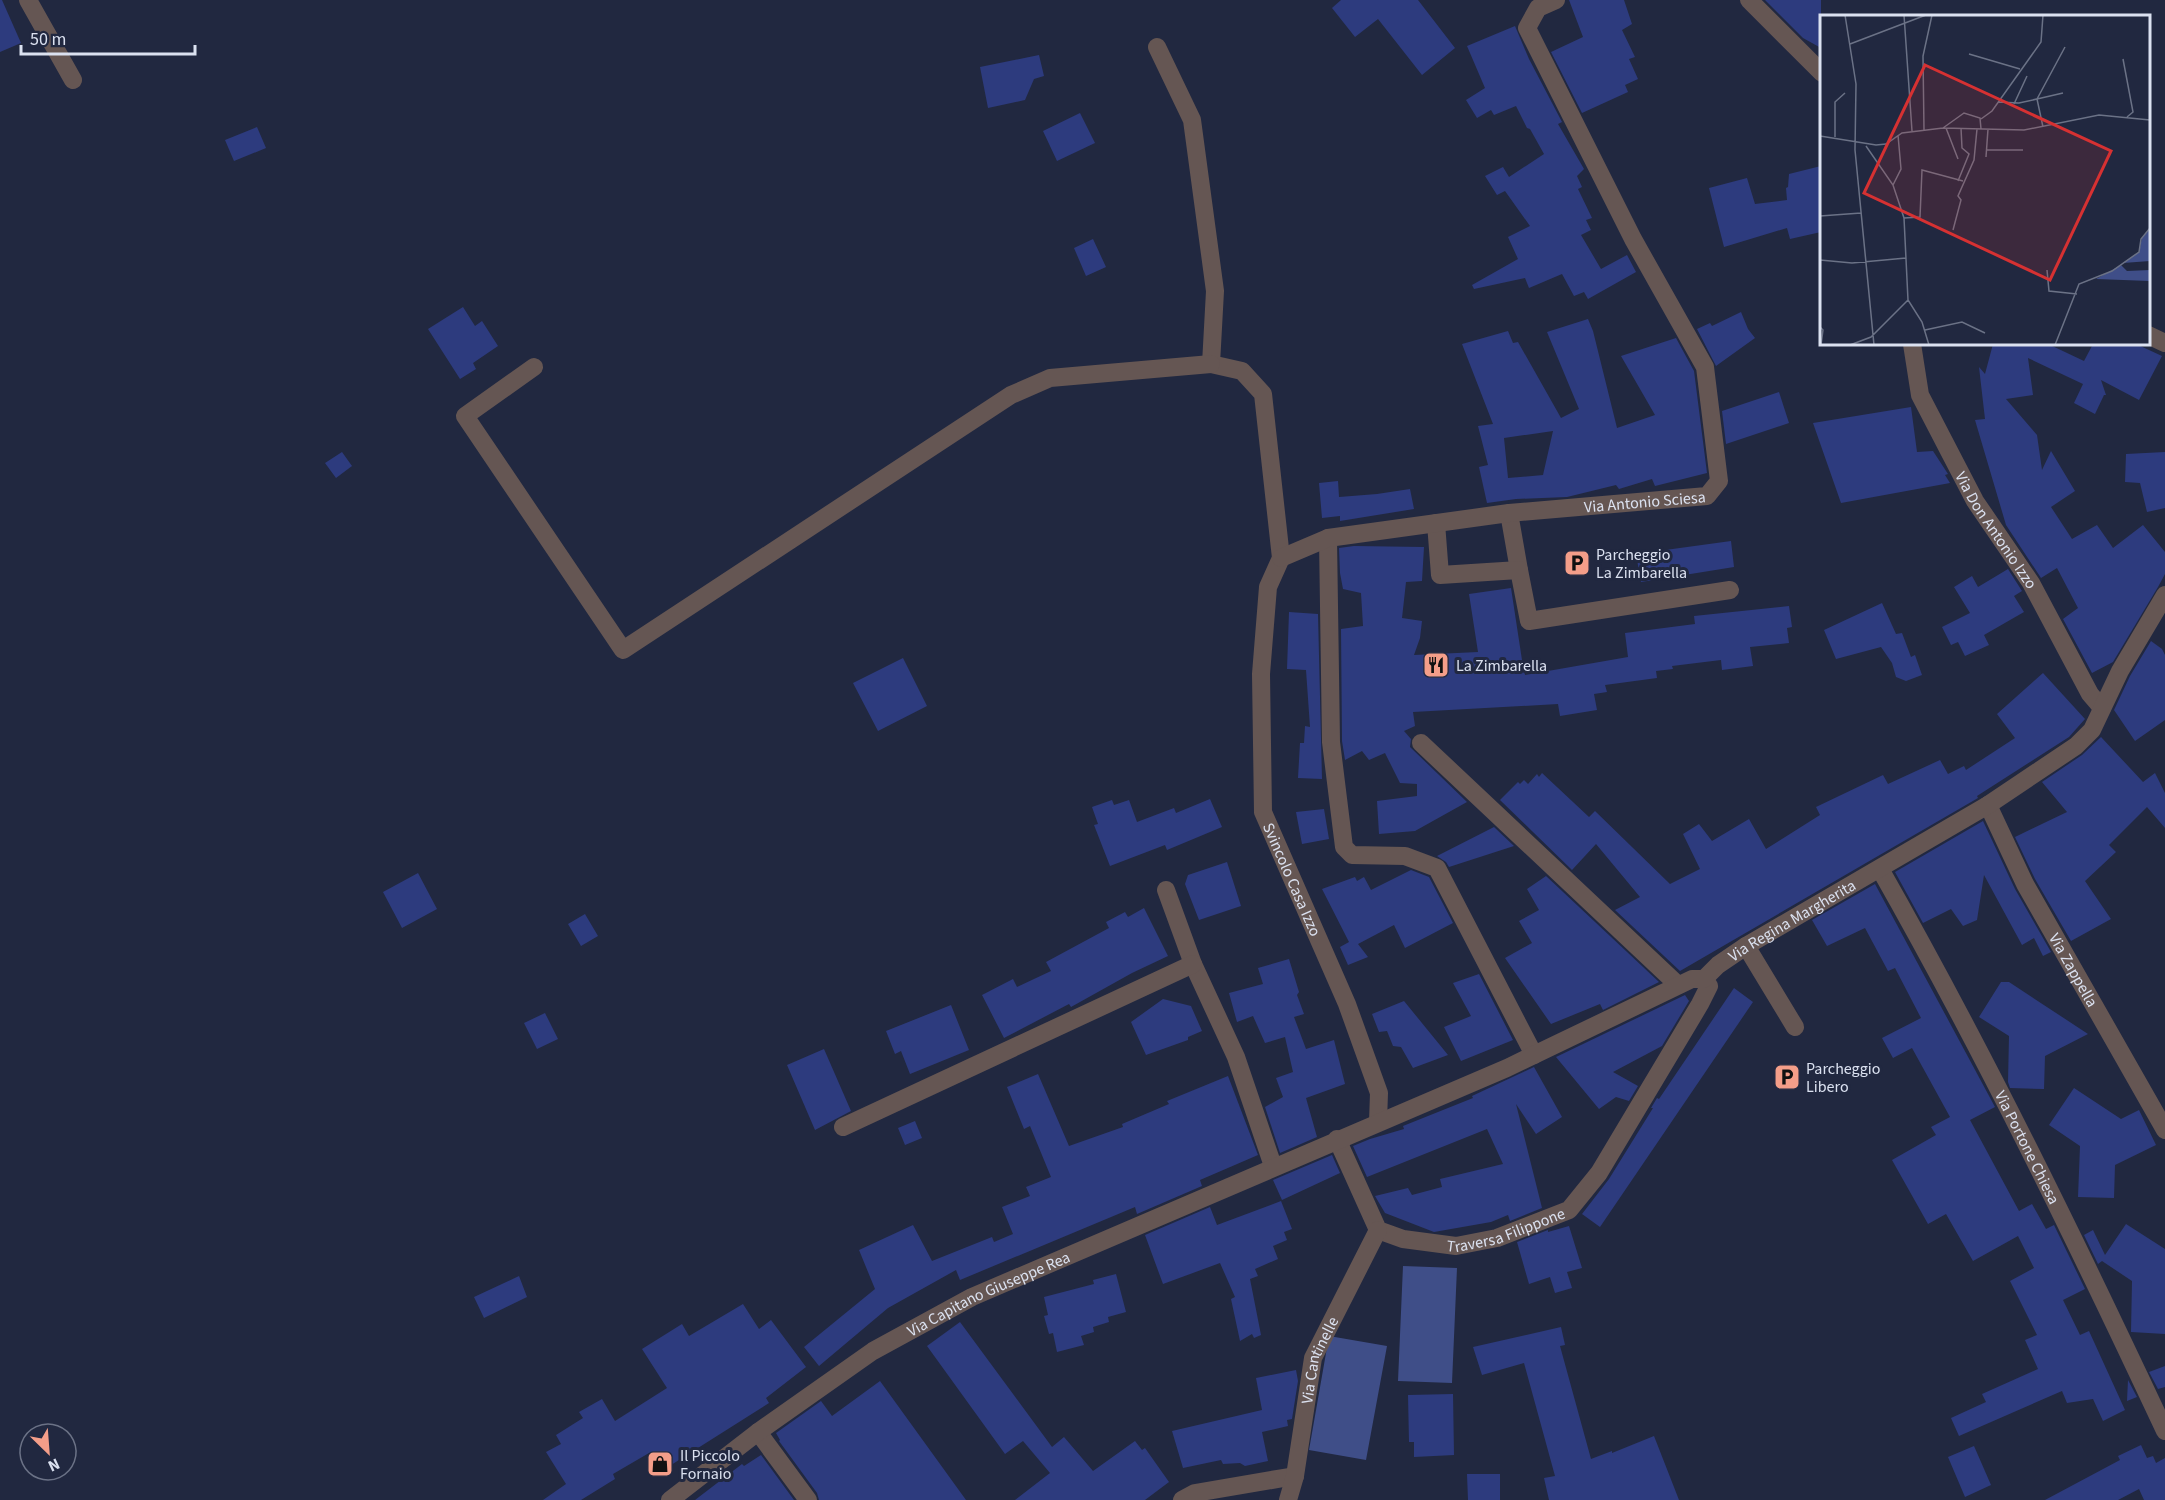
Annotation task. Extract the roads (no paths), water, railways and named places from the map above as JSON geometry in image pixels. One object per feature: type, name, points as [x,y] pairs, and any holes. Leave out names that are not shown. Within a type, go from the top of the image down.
[{"type":"street","points":[[28,0],[73,80]]},
{"type":"street","name":"Via Antonio Sciesa","points":[[1281,558],[1328,538],[1509,513],[1707,496],[1719,481],[1705,367],[1633,239],[1527,28],[1538,8],[1556,0]]},
{"type":"street","points":[[1749,0],[1820,72]]},
{"type":"street","points":[[1157,46],[1192,120],[1215,291],[1210,364]]},
{"type":"street","points":[[2150,335],[2165,343]]},
{"type":"street","name":"Via Don Antonio Izzo","points":[[1912,345],[1920,395],[1975,501],[2031,583],[2090,694],[2102,708]]},
{"type":"street","points":[[534,367],[465,416],[623,650],[1011,395],[1050,378],[1210,364],[1242,371],[1263,394],[1281,558]]},
{"type":"street","points":[[1509,513],[1529,621],[1730,590]]},
{"type":"street","points":[[1436,523],[1440,575],[1519,570]]},
{"type":"street","points":[[1328,538],[1331,742],[1344,847],[1352,855],[1406,856],[1437,868],[1534,1055]]},
{"type":"street","name":"Svincolo Casa Izzo","points":[[1281,558],[1268,587],[1262,663],[1261,786],[1263,812],[1347,1005],[1379,1093],[1378,1122]]},
{"type":"street","name":"Via Regina Margherita","points":[[1337,1139],[1407,1112],[1534,1055],[1678,985],[1692,979],[1704,979],[1718,965],[1746,946],[1988,806],[2076,746],[2092,730],[2120,671],[2162,607]]},
{"type":"street","points":[[1421,743],[1678,985]]},
{"type":"street","name":"Via Zappella","points":[[1988,806],[2025,884],[2165,1130]]},
{"type":"street","name":"Via Portone Chiesa","points":[[1880,869],[1994,1078],[2090,1271],[2165,1431]]},
{"type":"street","points":[[1166,890],[1193,964],[1236,1057],[1273,1166]]},
{"type":"street","points":[[1746,946],[1795,1027]]},
{"type":"street","points":[[843,1127],[1193,964]]},
{"type":"street","name":"Traversa Filippone","points":[[1378,1230],[1403,1239],[1456,1246],[1497,1238],[1569,1210],[1599,1173],[1700,1004],[1709,986],[1704,979]]},
{"type":"street","points":[[1337,1139],[1378,1230]]},
{"type":"street","name":"Via Capitano Giuseppe Rea","points":[[670,1500],[758,1432],[873,1351],[923,1322],[972,1297],[1337,1139]]},
{"type":"street","name":"Via Cantinelle","points":[[1288,1500],[1295,1476],[1313,1358],[1378,1230]]},
{"type":"street","points":[[758,1432],[808,1500]]},
{"type":"street","points":[[1182,1500],[1195,1493],[1295,1476]]},
{"type":"place","name":"Parcheggio La Zimbarella","points":[[1577,563]]},
{"type":"place","name":"La Zimbarella","points":[[1436,665]]},
{"type":"place","name":"Parcheggio Libero","points":[[1787,1077]]},
{"type":"place","name":"Il Piccolo Fornaio","points":[[660,1464]]}]
